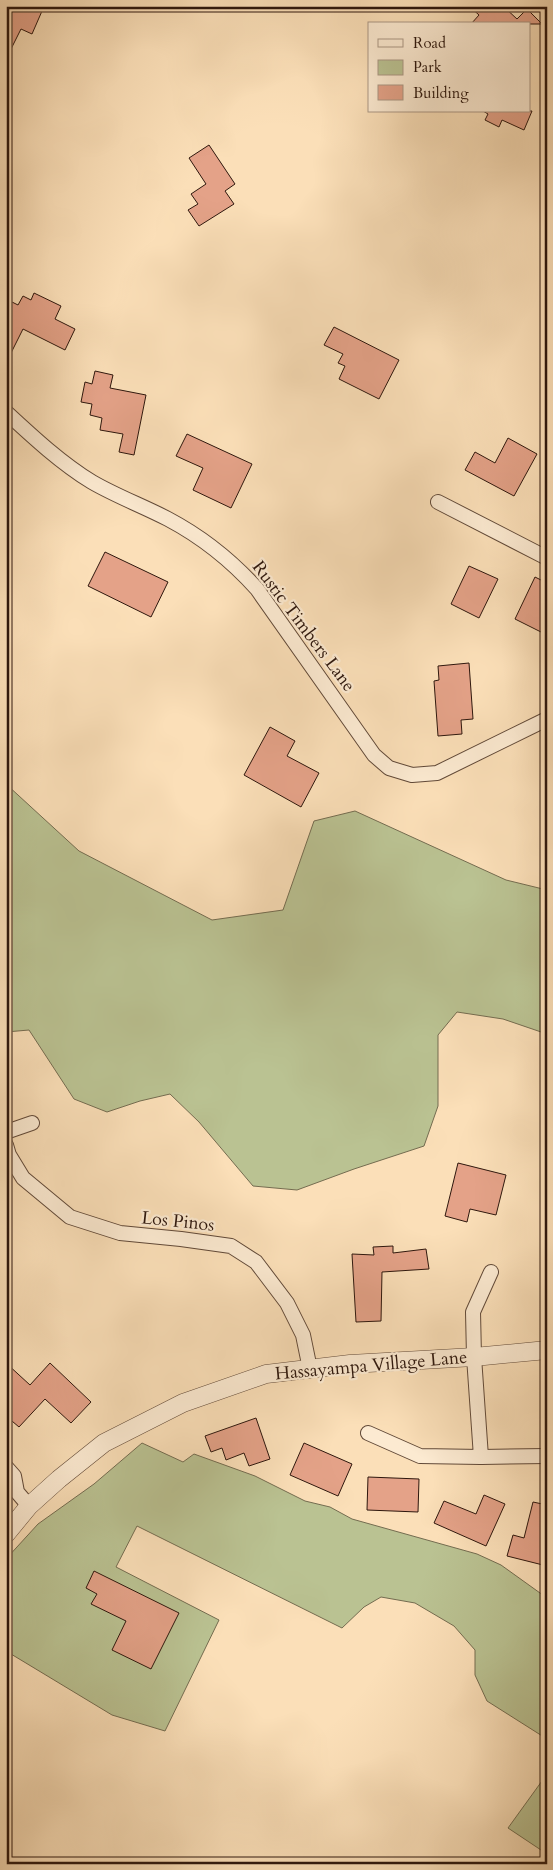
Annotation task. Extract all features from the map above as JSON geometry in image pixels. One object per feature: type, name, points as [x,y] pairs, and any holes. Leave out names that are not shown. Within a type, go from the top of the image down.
[{"type":"street","name":"Rustic Timbers Lane","points":[[6,412],[39,443],[92,482],[169,519],[212,546],[239,569],[257,589],[374,755],[390,768],[412,775],[437,773],[547,719]]},
{"type":"street","points":[[438,502],[547,558]]},
{"type":"street","points":[[6,1132],[32,1123]]},
{"type":"street","name":"Los Pinos","points":[[6,1145],[9,1155],[23,1178],[70,1216],[120,1234],[181,1239],[231,1246],[256,1262],[288,1303],[304,1335],[310,1369]]},
{"type":"street","points":[[481,1457],[473,1312],[491,1272]]},
{"type":"street","name":"Hassayampa Village Lane","points":[[6,1534],[29,1506],[104,1443],[183,1402],[266,1374],[350,1364],[547,1350]]},
{"type":"street","points":[[368,1432],[420,1456],[547,1456]]},
{"type":"street","points":[[6,1467],[14,1476],[12,1492],[29,1506]]},
{"type":"green space","points":[[6,784],[79,851],[212,920],[283,910],[314,821],[355,811],[506,880],[547,890],[547,1034],[503,1019],[457,1012],[438,1035],[438,1106],[424,1146],[297,1190],[253,1186],[199,1122],[170,1094],[140,1101],[107,1112],[74,1099],[29,1030],[6,1032]]},
{"type":"green space","points":[[142,1443],[183,1462],[194,1454],[255,1476],[305,1501],[330,1507],[352,1519],[477,1554],[501,1565],[547,1598],[547,1739],[487,1701],[475,1675],[475,1650],[454,1626],[415,1603],[381,1597],[364,1607],[342,1628],[137,1526],[116,1567],[219,1620],[165,1731],[112,1715],[6,1651],[6,1559],[38,1524],[94,1484]]},
{"type":"green space","points":[[547,1774],[547,1854],[508,1828]]},
{"type":"building","points":[[6,6],[29,6],[42,11],[32,34],[21,29],[6,59]]},
{"type":"building","points":[[469,6],[503,6],[517,19],[527,9],[542,24],[530,24],[530,22],[473,22],[479,15]]},
{"type":"building","points":[[532,111],[524,130],[502,120],[499,127],[485,120],[488,114],[485,112]]},
{"type":"building","points":[[209,145],[235,184],[225,191],[234,204],[199,226],[188,210],[198,204],[191,194],[206,184],[189,158]]},
{"type":"building","points":[[34,293],[61,306],[55,319],[75,329],[65,350],[23,329],[6,363],[6,314],[12,302],[18,305],[23,296],[31,300]]},
{"type":"building","points":[[334,327],[399,360],[379,399],[339,379],[345,366],[338,363],[343,354],[324,345]]},
{"type":"building","points":[[95,371],[113,375],[110,388],[146,395],[134,455],[119,452],[123,434],[100,430],[102,418],[90,415],[92,404],[81,402],[85,382],[92,384]]},
{"type":"building","points":[[187,434],[252,464],[231,508],[193,490],[203,468],[176,456]]},
{"type":"building","points":[[508,438],[537,454],[514,496],[465,470],[475,452],[495,463]]},
{"type":"building","points":[[105,552],[168,582],[151,617],[88,586]]},
{"type":"building","points":[[469,566],[498,579],[479,618],[451,604]]},
{"type":"building","points":[[535,577],[547,583],[547,620],[541,632],[515,619]]},
{"type":"building","points":[[469,663],[473,719],[461,720],[462,734],[438,736],[434,681],[439,680],[438,666]]},
{"type":"building","points":[[270,727],[295,741],[287,756],[319,773],[301,807],[244,775]]},
{"type":"building","points":[[458,1163],[506,1175],[496,1215],[470,1209],[467,1222],[445,1216]]},
{"type":"building","points":[[393,1246],[393,1253],[426,1249],[429,1269],[382,1272],[381,1321],[356,1322],[352,1254],[374,1255],[373,1247]]},
{"type":"building","points":[[6,1363],[30,1385],[50,1363],[91,1402],[71,1423],[45,1399],[19,1427],[6,1416]]},
{"type":"building","points":[[256,1418],[270,1459],[249,1466],[244,1453],[226,1460],[222,1448],[211,1452],[205,1436]]},
{"type":"building","points":[[304,1443],[352,1464],[338,1496],[290,1475]]},
{"type":"building","points":[[368,1477],[419,1479],[418,1512],[367,1510]]},
{"type":"building","points":[[484,1495],[505,1504],[486,1546],[434,1523],[444,1501],[476,1514]]},
{"type":"building","points":[[533,1502],[547,1505],[547,1566],[507,1556],[513,1535],[524,1538]]},
{"type":"building","points":[[94,1571],[179,1613],[151,1669],[112,1650],[126,1621],[91,1604],[97,1594],[86,1588]]}]
